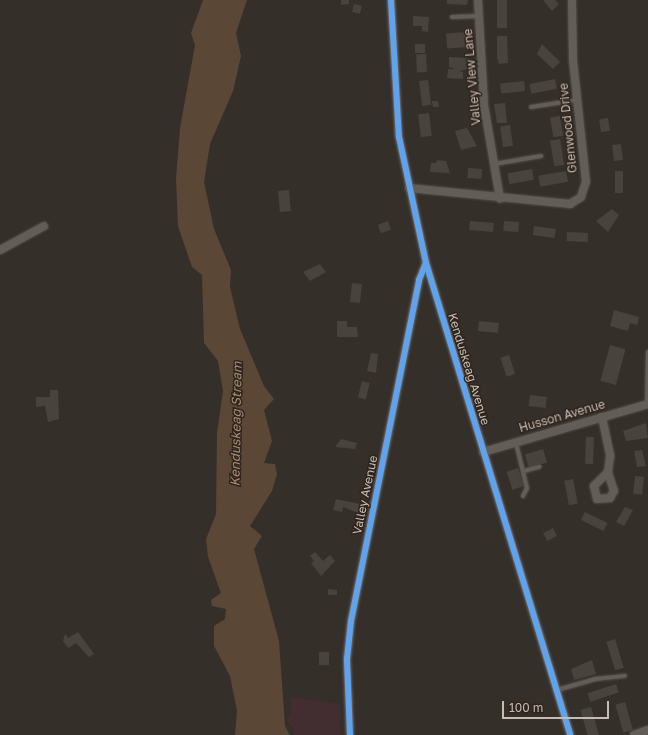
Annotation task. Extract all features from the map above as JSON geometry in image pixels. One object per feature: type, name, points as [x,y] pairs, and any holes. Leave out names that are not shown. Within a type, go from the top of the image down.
[{"type":"street","name":"Kenduskeag Avenue","points":[[391,0],[396,111],[409,188],[426,262],[570,735]]},
{"type":"street","name":"Valley View Lane","points":[[478,0],[484,104],[500,199]]},
{"type":"street","name":"Glenwood Drive","points":[[409,188],[500,199],[570,204],[581,197],[586,182],[578,100],[572,0]]},
{"type":"street","points":[[0,250],[44,226]]},
{"type":"street","name":"Valley Avenue","points":[[350,735],[347,659],[351,620],[419,280],[426,262]]},
{"type":"street","name":"Husson Avenue","points":[[483,452],[647,404]]},
{"type":"street","points":[[602,417],[610,456],[608,472]]},
{"type":"street","points":[[634,735],[648,730]]},
{"type":"lane","points":[[452,17],[479,16]]},
{"type":"lane","points":[[531,107],[578,100]]},
{"type":"lane","points":[[494,164],[541,156]]},
{"type":"lane","points":[[647,404],[648,352]]},
{"type":"lane","points":[[516,442],[528,488],[523,496]]},
{"type":"lane","points":[[524,471],[539,467]]},
{"type":"lane","points":[[557,690],[595,679],[625,676]]},
{"type":"shaded area","points":[[290,697],[340,704],[341,735],[293,735],[294,726],[290,726],[287,719],[291,714]]},
{"type":"water","name":"Kenduskeag Stream","points":[[203,0],[247,0],[236,33],[241,56],[233,91],[210,144],[204,182],[214,229],[231,270],[230,287],[240,329],[264,386],[274,399],[264,410],[272,441],[264,463],[275,464],[277,474],[272,491],[250,526],[262,536],[254,549],[279,641],[285,726],[290,735],[235,735],[237,711],[230,676],[214,646],[214,626],[225,619],[226,609],[212,606],[211,600],[221,593],[208,557],[206,539],[216,514],[217,433],[223,391],[218,361],[204,343],[202,275],[192,267],[178,226],[176,178],[180,128],[195,45],[191,33]]},
{"type":"building","points":[[341,0],[349,0],[349,4],[341,5]]},
{"type":"building","points":[[447,0],[468,0],[467,5],[447,4]]},
{"type":"building","points":[[497,0],[507,0],[507,28],[497,28]]},
{"type":"building","points":[[543,0],[555,0],[559,4],[552,11]]},
{"type":"building","points":[[354,4],[362,6],[360,14],[352,12]]},
{"type":"building","points":[[413,16],[429,17],[428,32],[422,31],[422,26],[413,26]]},
{"type":"building","points":[[467,32],[468,47],[447,48],[446,33]]},
{"type":"building","points":[[497,36],[507,36],[508,63],[499,64],[497,58]]},
{"type":"building","points":[[415,44],[425,44],[425,53],[415,53]]},
{"type":"building","points":[[542,44],[560,62],[553,69],[537,54]]},
{"type":"building","points":[[426,54],[427,72],[417,72],[416,55]]},
{"type":"building","points":[[449,57],[468,58],[467,69],[459,71],[463,72],[463,79],[447,78],[448,69],[455,69],[449,67]]},
{"type":"building","points":[[555,79],[557,89],[531,94],[529,84]]},
{"type":"building","points":[[428,80],[431,105],[422,106],[419,81]]},
{"type":"building","points":[[524,81],[525,91],[501,93],[500,84]]},
{"type":"building","points":[[432,101],[438,101],[439,107],[433,107]]},
{"type":"building","points":[[505,103],[507,123],[497,123],[494,104]]},
{"type":"building","points":[[429,113],[432,136],[421,137],[418,114]]},
{"type":"building","points":[[560,116],[563,136],[553,137],[550,118]]},
{"type":"building","points":[[608,118],[610,131],[601,132],[599,119]]},
{"type":"building","points":[[510,125],[513,146],[503,147],[500,126]]},
{"type":"building","points":[[467,128],[477,146],[461,150],[455,131]]},
{"type":"building","points":[[560,139],[564,165],[554,166],[550,141]]},
{"type":"building","points":[[621,144],[623,160],[614,161],[612,145]]},
{"type":"building","points":[[437,160],[446,161],[450,173],[430,172],[431,163],[436,163]]},
{"type":"building","points":[[468,168],[482,169],[481,179],[467,178]]},
{"type":"building","points":[[532,169],[534,180],[509,184],[507,173]]},
{"type":"building","points":[[566,171],[568,182],[540,187],[538,176]]},
{"type":"building","points":[[615,171],[623,171],[623,193],[615,193]]},
{"type":"building","points":[[289,190],[291,211],[280,212],[278,191]]},
{"type":"building","points":[[612,209],[619,215],[608,232],[596,221]]},
{"type":"building","points":[[388,221],[391,229],[381,233],[378,225]]},
{"type":"building","points":[[470,221],[494,223],[493,232],[469,230]]},
{"type":"building","points":[[504,221],[519,222],[518,232],[503,231]]},
{"type":"building","points":[[534,226],[556,229],[555,238],[533,235]]},
{"type":"building","points":[[567,232],[588,233],[588,242],[567,241]]},
{"type":"building","points":[[320,264],[326,272],[310,281],[303,272]]},
{"type":"building","points":[[352,283],[362,284],[360,303],[350,302]]},
{"type":"building","points":[[614,310],[639,317],[637,325],[630,323],[628,331],[610,326]]},
{"type":"building","points":[[337,321],[347,321],[347,327],[357,327],[358,337],[337,337]]},
{"type":"building","points":[[479,321],[499,323],[498,333],[478,331]]},
{"type":"building","points":[[610,345],[625,349],[616,385],[600,381]]},
{"type":"building","points":[[371,353],[378,354],[376,373],[367,371]]},
{"type":"building","points":[[509,355],[515,374],[507,377],[500,358]]},
{"type":"building","points":[[362,381],[370,383],[366,399],[358,397]]},
{"type":"building","points":[[50,390],[58,390],[59,419],[48,422],[45,406],[36,407],[36,397],[50,397]]},
{"type":"building","points":[[530,395],[547,397],[546,408],[529,406]]},
{"type":"building","points":[[646,423],[648,438],[626,441],[623,431]]},
{"type":"building","points":[[586,437],[594,437],[593,464],[585,464]]},
{"type":"building","points":[[341,439],[357,443],[355,449],[335,447]]},
{"type":"building","points":[[543,449],[547,462],[529,468],[525,455]]},
{"type":"building","points":[[642,450],[646,466],[637,467],[634,451]]},
{"type":"building","points":[[518,468],[524,486],[512,490],[507,472]]},
{"type":"building","points":[[635,476],[644,477],[642,495],[633,494]]},
{"type":"building","points":[[573,479],[578,504],[569,505],[564,481]]},
{"type":"building","points":[[336,499],[360,504],[358,513],[343,507],[342,512],[333,510]]},
{"type":"building","points":[[625,507],[633,510],[624,526],[616,522]]},
{"type":"building","points":[[585,512],[607,523],[604,531],[581,520]]},
{"type":"building","points":[[553,528],[557,536],[547,541],[543,533]]},
{"type":"building","points":[[315,552],[323,561],[330,555],[335,561],[321,576],[311,563],[314,561],[310,556]]},
{"type":"building","points":[[328,589],[337,590],[337,595],[328,595]]},
{"type":"building","points":[[78,632],[94,654],[89,657],[76,643],[68,648],[63,641],[65,634],[68,638]]},
{"type":"building","points":[[615,639],[624,668],[615,670],[606,642]]},
{"type":"building","points":[[319,652],[329,652],[329,665],[319,665]]},
{"type":"building","points":[[592,660],[596,674],[574,680],[571,669]]},
{"type":"building","points":[[616,684],[619,693],[590,702],[587,693]]},
{"type":"building","points":[[625,702],[633,730],[623,733],[615,705]]},
{"type":"building","points":[[591,707],[599,735],[588,735],[580,710]]},
{"type":"cycle path","points":[[391,0],[399,137],[426,263],[570,735]]},
{"type":"cycle path","points":[[350,735],[347,659],[351,621],[419,280],[426,263]]}]
